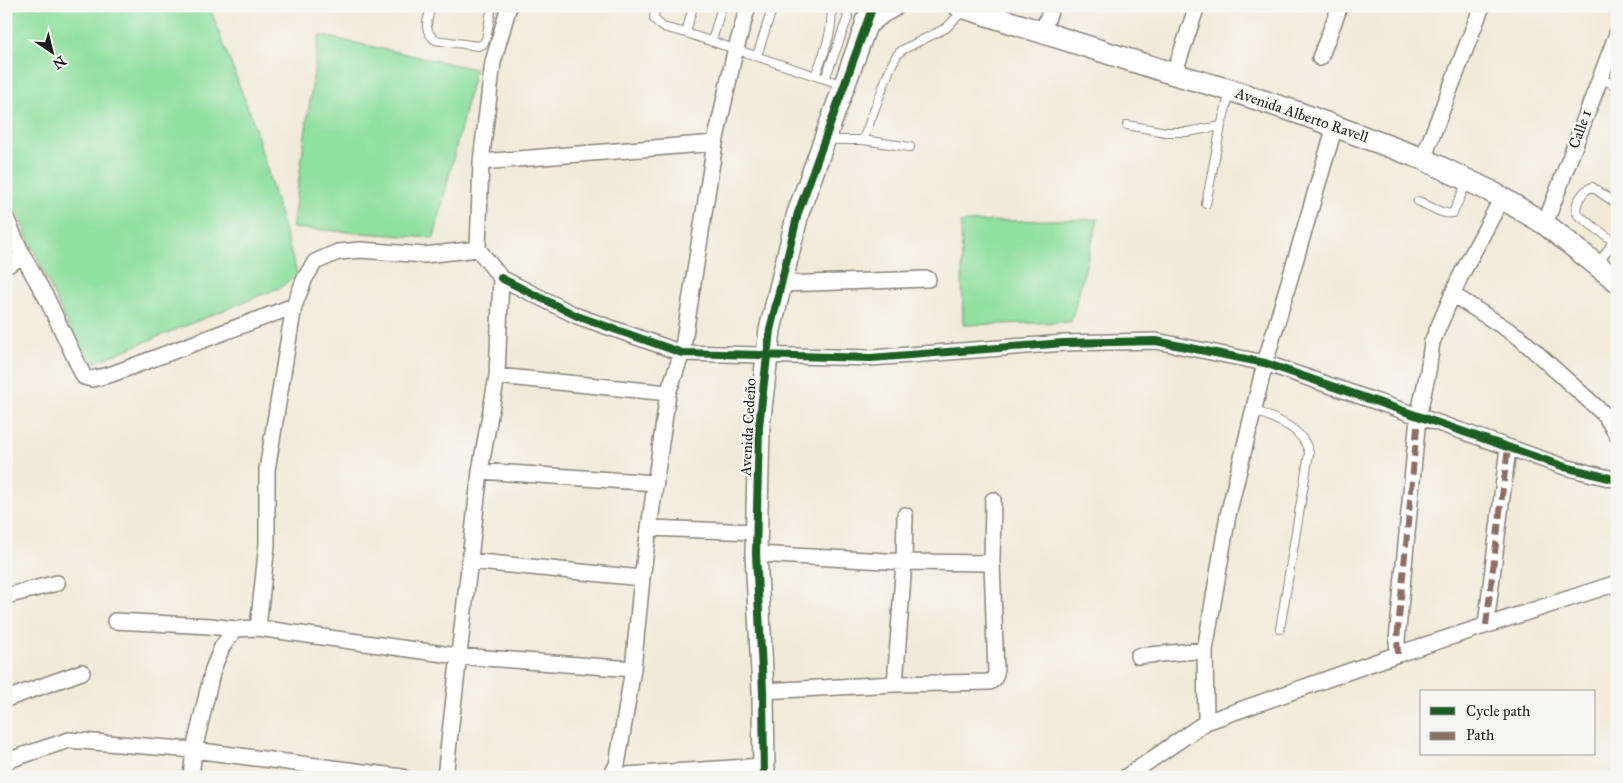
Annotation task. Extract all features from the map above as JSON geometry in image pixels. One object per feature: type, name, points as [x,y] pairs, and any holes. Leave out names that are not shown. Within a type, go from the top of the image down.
[{"type":"street","points":[[509,6],[494,62],[481,162],[478,249],[501,278],[577,316],[682,353],[871,358],[1064,343],[1156,342],[1265,364],[1565,467],[1617,480]]},
{"type":"street","points":[[611,776],[617,765],[633,669],[642,578],[668,392],[682,353],[715,143],[736,49],[748,6]]},
{"type":"street","points":[[867,12],[881,12],[893,6]]},
{"type":"street","points":[[1042,33],[1052,6]]},
{"type":"street","points":[[1174,74],[1198,6]]},
{"type":"street","points":[[1320,58],[1340,6]]},
{"type":"street","name":"Avenida Alberto Ravell","points":[[962,7],[1230,90],[1423,159],[1502,198],[1545,224],[1617,282]]},
{"type":"street","points":[[1423,159],[1478,7]]},
{"type":"street","name":"Avenida Cedeño","points":[[764,771],[763,691],[756,532],[760,426],[766,355],[770,330],[798,212],[825,140],[835,82],[867,12]]},
{"type":"street","name":"Calle 1","points":[[1545,224],[1617,34]]},
{"type":"street","points":[[1206,722],[1205,650],[1228,515],[1265,364],[1335,126]]},
{"type":"street","points":[[481,162],[715,143]]},
{"type":"street","points":[[1398,654],[1397,640],[1418,417],[1428,372],[1432,342],[1452,294],[1502,198]]},
{"type":"street","points":[[6,218],[84,377],[92,379],[112,374],[294,306]]},
{"type":"street","points":[[258,628],[267,544],[267,470],[294,306],[305,278],[315,262],[338,252],[361,250],[424,255],[478,249]]},
{"type":"street","points":[[6,266],[23,256]]},
{"type":"street","points":[[445,777],[468,561],[480,471],[497,376],[501,278]]},
{"type":"street","points":[[781,284],[928,279]]},
{"type":"street","points":[[1452,294],[1519,337],[1605,416],[1617,435]]},
{"type":"street","points":[[497,376],[668,392]]},
{"type":"street","points":[[1486,625],[1508,448]]},
{"type":"street","points":[[480,471],[656,483]]},
{"type":"street","points":[[763,691],[894,684],[990,682],[994,679],[996,673],[992,563],[993,500]]},
{"type":"street","points":[[894,684],[904,562],[905,515]]},
{"type":"street","points":[[650,528],[756,532]]},
{"type":"street","points":[[756,554],[904,562],[992,563]]},
{"type":"street","points":[[468,561],[642,578]]},
{"type":"street","points":[[6,596],[57,583]]},
{"type":"street","points":[[1130,776],[1206,722],[1398,654],[1617,583]]},
{"type":"street","points":[[115,621],[235,629],[258,628],[458,656],[633,669]]},
{"type":"street","points":[[190,777],[194,750],[213,669],[222,647],[235,629]]},
{"type":"street","points":[[1138,656],[1205,650]]},
{"type":"street","points":[[6,698],[82,672]]},
{"type":"street","points":[[6,761],[69,740],[194,750],[402,777]]},
{"type":"street","points":[[611,776],[764,771]]},
{"type":"lane","points":[[431,6],[426,29],[429,35],[435,40],[478,46],[483,44],[486,39],[492,6]]},
{"type":"lane","points":[[654,6],[654,19],[664,27],[835,82],[848,17],[845,6]]},
{"type":"lane","points":[[686,33],[693,6]]},
{"type":"lane","points":[[712,42],[722,6]]},
{"type":"lane","points":[[757,56],[773,6]]},
{"type":"lane","points":[[815,76],[830,38],[833,18],[831,6]]},
{"type":"lane","points":[[863,140],[897,55],[946,28],[962,7]]},
{"type":"lane","points":[[1599,78],[1617,86]]},
{"type":"lane","points":[[1206,204],[1230,90]]},
{"type":"lane","points":[[1127,125],[1166,132],[1187,132],[1221,126]]},
{"type":"lane","points":[[825,140],[863,140],[910,147]]},
{"type":"lane","points":[[1418,201],[1449,214],[1454,212],[1468,180]]},
{"type":"lane","points":[[1597,266],[1615,242],[1578,215],[1575,206],[1588,188],[1592,187],[1617,204]]},
{"type":"lane","points":[[1254,410],[1295,429],[1305,440],[1309,453],[1280,629]]},
{"type":"green space","points":[[6,6],[209,6],[253,121],[297,274],[281,287],[86,366],[6,189]]},
{"type":"green space","points":[[319,35],[475,69],[434,238],[292,228]]},
{"type":"green space","points":[[1098,219],[1071,322],[963,325],[961,222]]},
{"type":"marked path","points":[[1398,654],[1397,640],[1418,417]]},
{"type":"marked path","points":[[1486,625],[1508,448]]},
{"type":"cycle path","points":[[764,777],[763,691],[756,554],[759,426],[770,330],[798,213],[873,6]]},
{"type":"cycle path","points":[[501,278],[577,316],[682,353],[871,358],[1064,343],[1156,341],[1265,363],[1565,467],[1617,480]]}]
